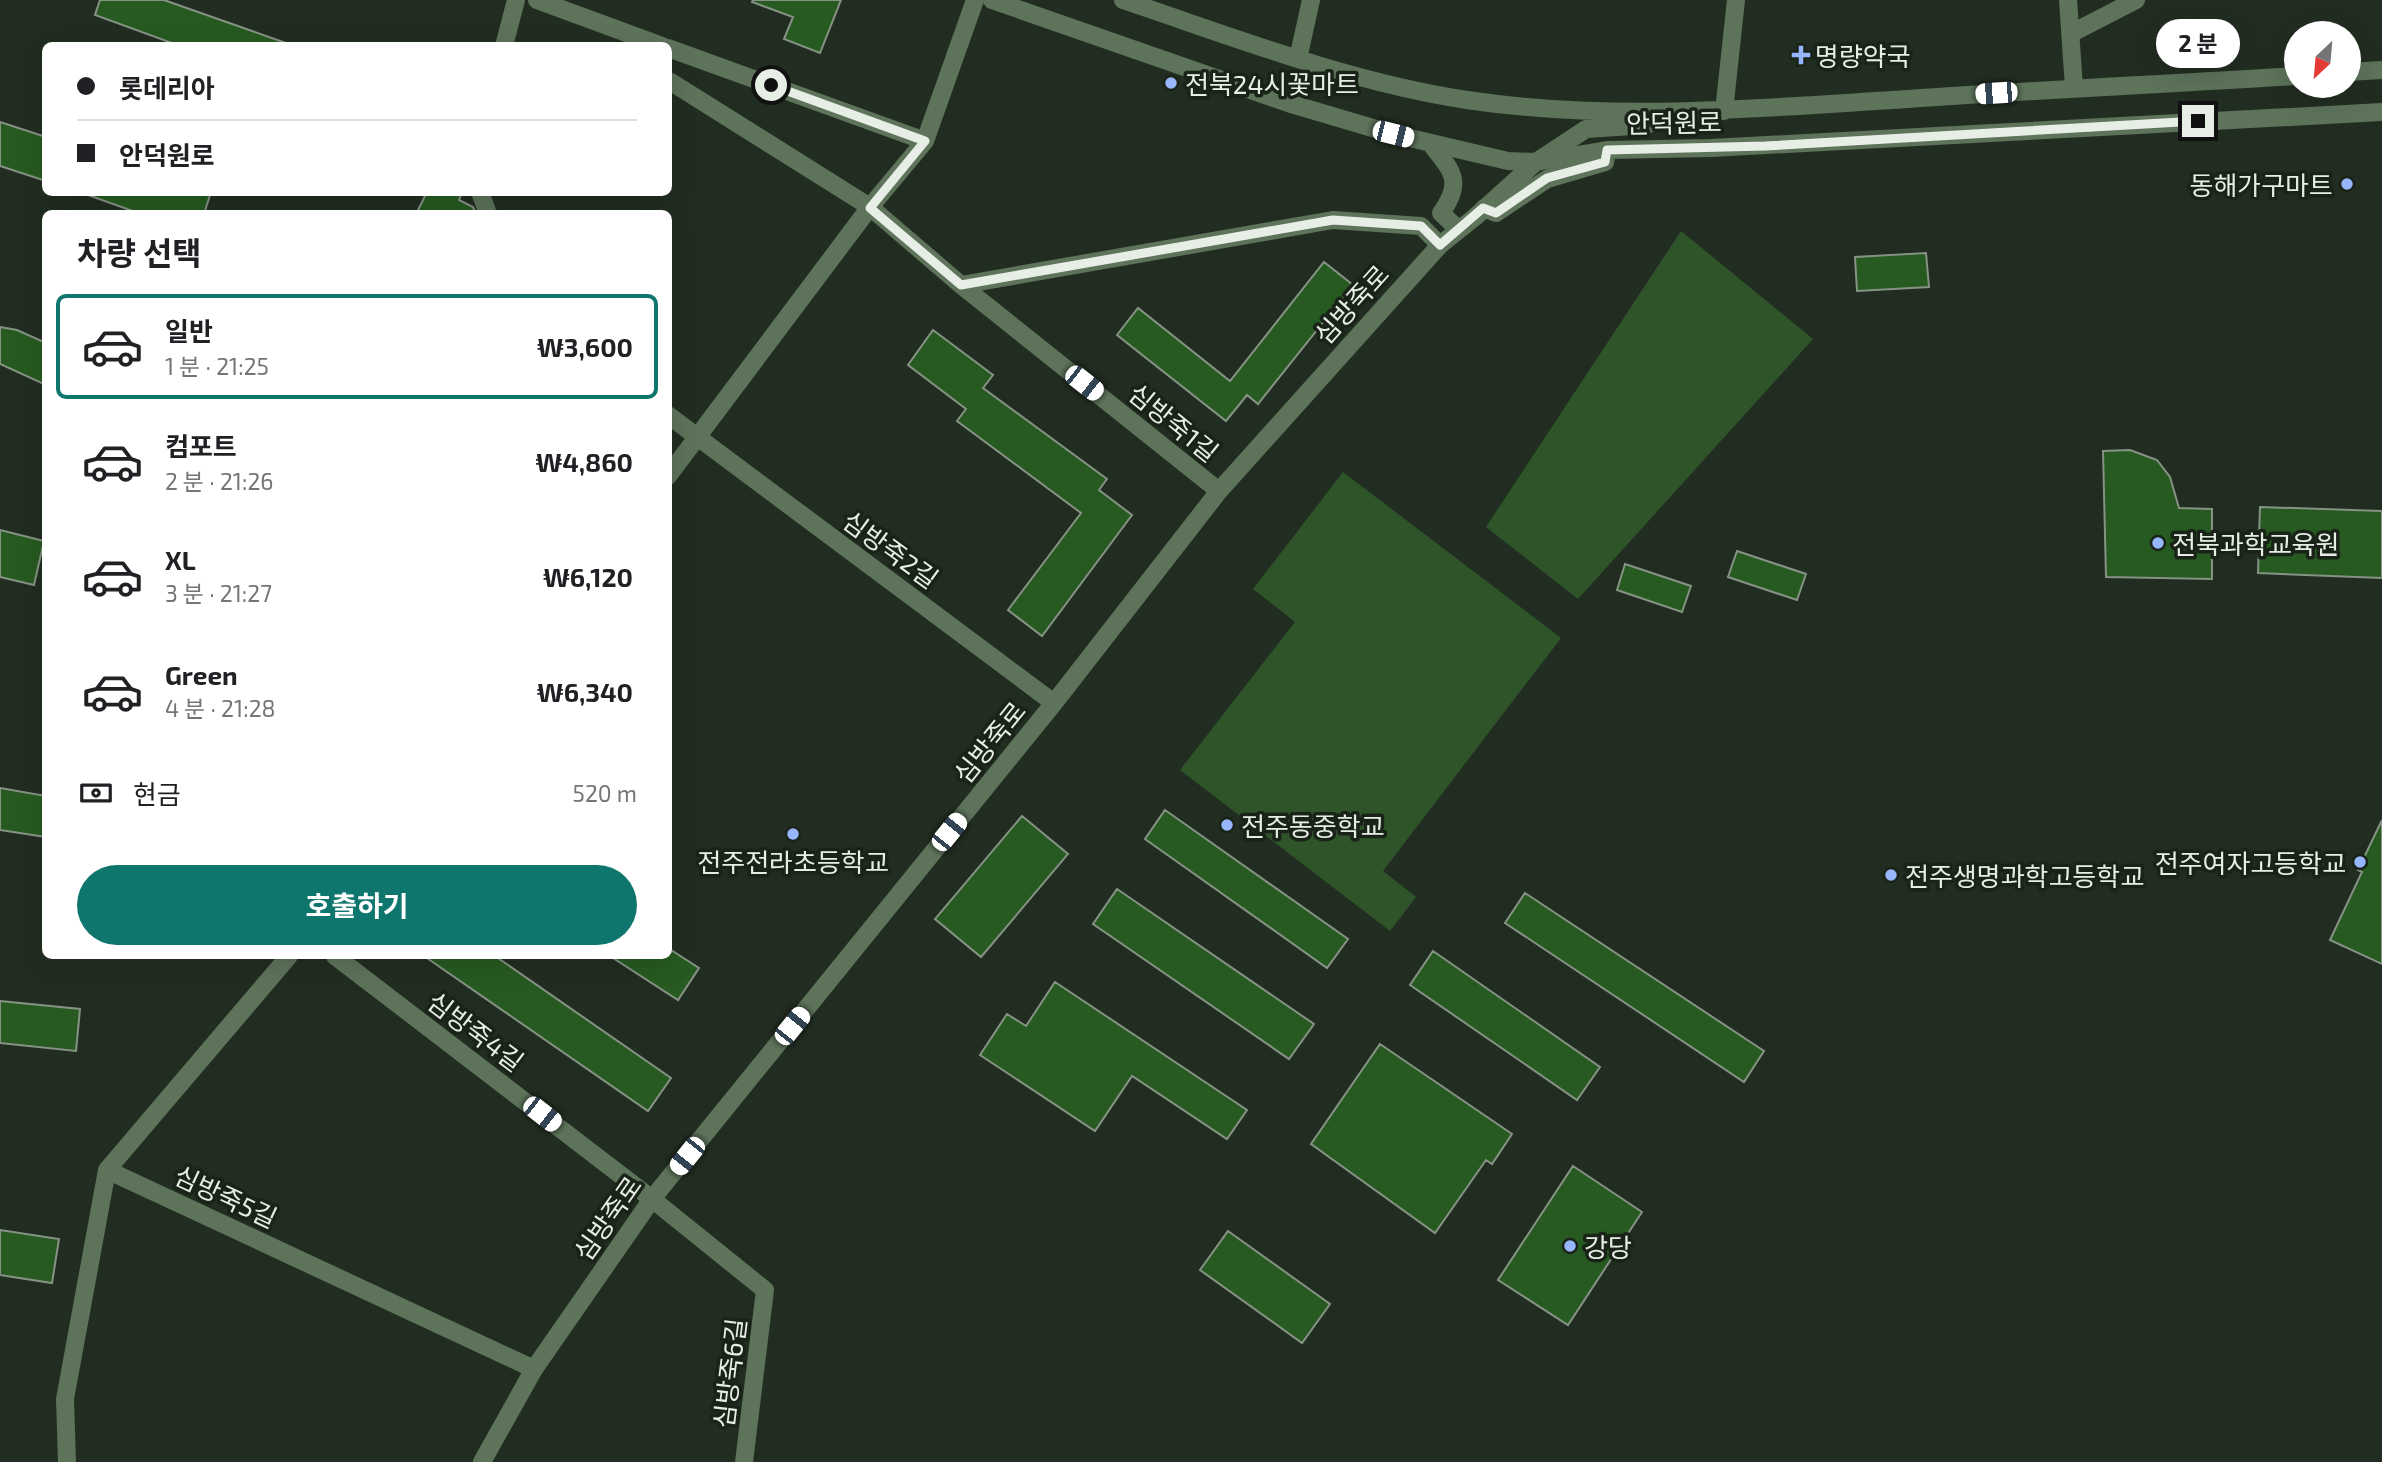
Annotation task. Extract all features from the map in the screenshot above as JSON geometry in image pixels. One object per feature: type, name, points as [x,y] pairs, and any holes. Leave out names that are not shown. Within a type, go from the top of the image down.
[{"type":"street","points":[[505,42],[516,0]]},
{"type":"street","points":[[537,0],[651,42]]},
{"type":"street","points":[[672,472],[870,208],[925,141],[975,0]]},
{"type":"street","name":"안덕원로","points":[[992,0],[1288,103],[1430,143],[1508,161],[1536,162],[1607,150],[1751,146],[2382,112]]},
{"type":"street","name":"안덕원로","points":[[1123,0],[1298,59],[1410,90],[1469,100],[1619,113],[1724,111],[2284,77]]},
{"type":"street","points":[[1298,59],[1311,0]]},
{"type":"street","points":[[1724,111],[1736,0]]},
{"type":"street","points":[[2068,0],[2074,88]]},
{"type":"street","points":[[2072,33],[2136,0]]},
{"type":"street","points":[[672,49],[925,141]]},
{"type":"street","points":[[2361,71],[2382,70]]},
{"type":"street","name":"심방죽1길","points":[[672,83],[870,208],[961,285],[1219,491]]},
{"type":"street","name":"심방죽로","points":[[482,1462],[534,1368],[652,1199],[1054,703],[1219,491],[1440,245],[1536,162],[1586,129],[1647,125],[1670,112]]},
{"type":"street","points":[[1430,143],[1453,172],[1452,197],[1441,214],[1458,229]]},
{"type":"street","points":[[1483,208],[1496,213],[1547,178],[1605,162],[1607,150]]},
{"type":"street","name":"심방죽로","points":[[961,285],[1333,220],[1421,226],[1440,245]]},
{"type":"street","name":"심방죽2길","points":[[672,418],[1054,703]]},
{"type":"street","points":[[67,1462],[65,1399],[107,1170],[286,959]]},
{"type":"street","name":"심방죽4길","points":[[339,959],[652,1199],[765,1290]]},
{"type":"street","name":"심방죽5길","points":[[107,1170],[534,1368]]},
{"type":"street","name":"심방죽6길","points":[[744,1462],[765,1290]]},
{"type":"green space","points":[[1681,231],[1813,339],[1578,599],[1486,527]]},
{"type":"green space","points":[[1343,472],[1561,638],[1383,871],[1416,897],[1390,931],[1180,770],[1295,622],[1253,589]]},
{"type":"building","points":[[100,0],[164,0],[283,42],[169,42],[95,15]]},
{"type":"building","points":[[841,0],[820,53],[784,39],[793,17],[752,2]]},
{"type":"building","points":[[0,122],[42,136],[42,180],[0,166]]},
{"type":"building","points":[[91,196],[210,196],[205,210],[130,210]]},
{"type":"building","points":[[425,196],[460,196],[459,200],[474,210],[418,210]]},
{"type":"building","points":[[1926,253],[1929,287],[1857,291],[1855,257]]},
{"type":"building","points":[[1324,262],[1353,285],[1258,404],[1247,395],[1226,421],[1117,335],[1138,308],[1230,381]]},
{"type":"building","points":[[0,327],[17,330],[42,341],[42,383],[0,364]]},
{"type":"building","points":[[933,330],[993,375],[983,388],[1107,479],[1099,490],[1132,515],[1042,636],[1008,610],[1081,513],[957,421],[966,409],[908,365]]},
{"type":"building","name":"전북과학교육원","points":[[2130,450],[2157,460],[2170,477],[2179,508],[2212,509],[2212,579],[2106,577],[2103,451]]},
{"type":"building","points":[[2260,507],[2382,511],[2382,578],[2258,573]]},
{"type":"building","points":[[0,530],[42,540],[34,585],[0,577]]},
{"type":"building","points":[[1737,551],[1806,574],[1797,600],[1728,577]]},
{"type":"building","points":[[1625,564],[1691,586],[1682,612],[1617,590]]},
{"type":"building","points":[[0,788],[42,795],[42,836],[0,830]]},
{"type":"building","points":[[1165,810],[1348,939],[1327,968],[1145,839]]},
{"type":"building","points":[[1022,816],[1068,854],[981,957],[935,919]]},
{"type":"building","points":[[2382,820],[2382,964],[2330,940],[2362,872],[2358,870]]},
{"type":"building","points":[[1117,889],[1314,1024],[1289,1059],[1093,924]]},
{"type":"building","points":[[1525,893],[1764,1051],[1744,1082],[1505,923]]},
{"type":"building","points":[[672,951],[699,968],[678,1000],[615,959],[672,959]]},
{"type":"building","points":[[1433,951],[1600,1067],[1577,1100],[1410,985]]},
{"type":"building","points":[[428,959],[499,959],[671,1078],[648,1111]]},
{"type":"building","points":[[1055,982],[1247,1110],[1227,1139],[1132,1076],[1095,1131],[980,1055],[1007,1014],[1026,1026]]},
{"type":"building","points":[[0,1001],[80,1009],[76,1051],[0,1043]]},
{"type":"building","points":[[1380,1044],[1512,1134],[1492,1164],[1486,1160],[1435,1233],[1311,1144]]},
{"type":"building","name":"강당","points":[[1573,1166],[1642,1212],[1568,1325],[1498,1280]]},
{"type":"building","points":[[0,1230],[59,1239],[52,1283],[0,1275]]},
{"type":"building","points":[[1228,1231],[1330,1304],[1302,1343],[1200,1270]]},
{"type":"place","name":"명량약국","points":[[1801,55]]},
{"type":"place","name":"전북24시꽃마트","points":[[1171,83]]},
{"type":"place","name":"동해가구마트","points":[[2347,184]]},
{"type":"place","name":"전북과학교육원","points":[[2158,543]]},
{"type":"place","name":"전주동중학교","points":[[1227,825]]},
{"type":"place","name":"전주전라초등학교","points":[[793,834]]},
{"type":"place","name":"전주여자고등학교","points":[[2360,862]]},
{"type":"place","name":"전주생명과학고등학교","points":[[1891,875]]},
{"type":"place","name":"강당","points":[[1570,1246]]},
{"type":"route","points":[[771,85],[925,141],[870,208],[961,285],[1333,220],[1421,226],[1440,245],[1483,208],[1496,213],[1547,178],[1605,162],[1607,150],[1765,146],[2198,121]]}]
